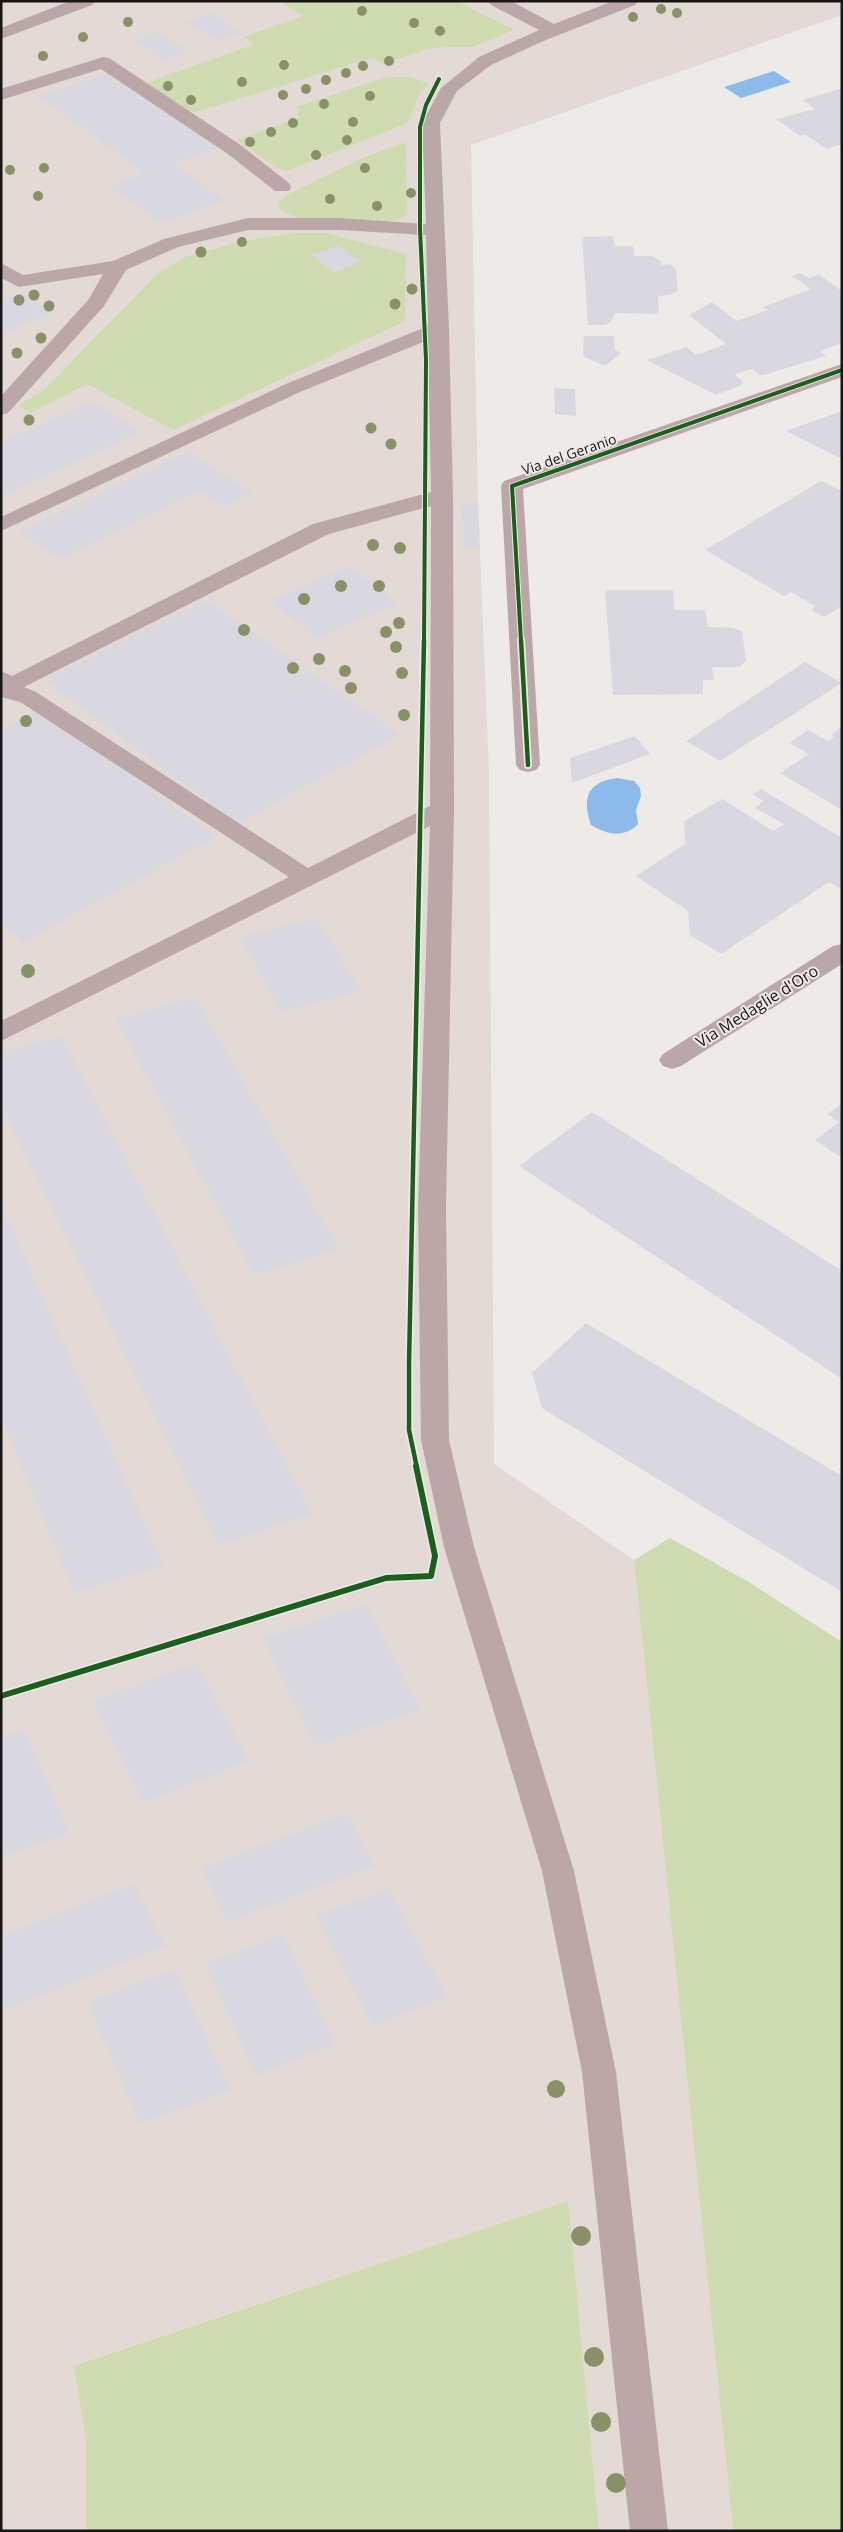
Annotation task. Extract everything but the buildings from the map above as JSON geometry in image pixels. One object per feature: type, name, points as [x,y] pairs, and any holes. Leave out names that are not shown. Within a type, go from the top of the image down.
[{"type":"street","points":[[1,34],[86,1]]},
{"type":"street","points":[[497,1],[554,30]]},
{"type":"street","points":[[629,1],[554,30],[486,60],[450,88],[430,122],[436,230],[442,496],[442,810],[432,1208],[434,1440],[459,1547],[558,1871],[599,2072],[650,2531]]},
{"type":"street","points":[[1,95],[103,62],[235,150],[282,188]]},
{"type":"street","points":[[1,269],[10,285],[118,266],[171,243],[248,224],[339,224],[436,230]]},
{"type":"street","points":[[1,409],[97,302],[118,266]]},
{"type":"street","points":[[1,525],[293,388],[439,329]]},
{"type":"street","name":"Via del Geranio","points":[[528,765],[512,486],[842,370]]},
{"type":"street","points":[[2,685],[321,529],[442,496]]},
{"type":"street","points":[[2,685],[28,697],[307,878]]},
{"type":"street","points":[[1,1032],[442,810]]},
{"type":"street","name":"Via Medaglie d'Oro","points":[[672,1060],[842,952]]},
{"type":"shaded area","points":[[1,1],[842,1],[842,15],[471,145],[478,502],[489,774],[494,1464],[634,1560],[733,2531],[1,2531]]},
{"type":"green space","points":[[280,1],[457,1],[514,30],[472,47],[442,47],[424,50],[384,64],[371,58],[193,113],[146,83],[255,44],[243,37],[303,16]]},
{"type":"green space","points":[[387,77],[411,77],[429,84],[420,93],[408,123],[287,171],[277,168],[236,140],[298,118],[299,106]]},
{"type":"green space","points":[[406,142],[407,214],[399,219],[384,223],[299,219],[281,210],[278,204],[287,195],[365,157]]},
{"type":"green space","points":[[292,233],[325,233],[406,254],[405,321],[173,430],[87,384],[30,413],[18,405],[45,389],[157,274],[185,257],[239,242]]},
{"type":"green space","points":[[670,1538],[749,1582],[842,1642],[842,2531],[733,2531],[634,1560]]},
{"type":"green space","points":[[568,2201],[599,2531],[86,2531],[86,2438],[74,2366]]},
{"type":"water","points":[[774,71],[791,82],[741,98],[724,87]]},
{"type":"water","points":[[617,778],[634,781],[640,788],[641,796],[636,810],[638,824],[627,832],[615,834],[591,825],[587,799],[589,793],[599,783]]},
{"type":"cycle path","points":[[1,1696],[386,1578],[431,1576],[435,1556],[409,1430],[409,1364],[423,748],[426,472],[426,360],[420,229],[420,127],[426,105],[439,79]]},
{"type":"cycle path","points":[[528,765],[512,486],[842,370]]}]
